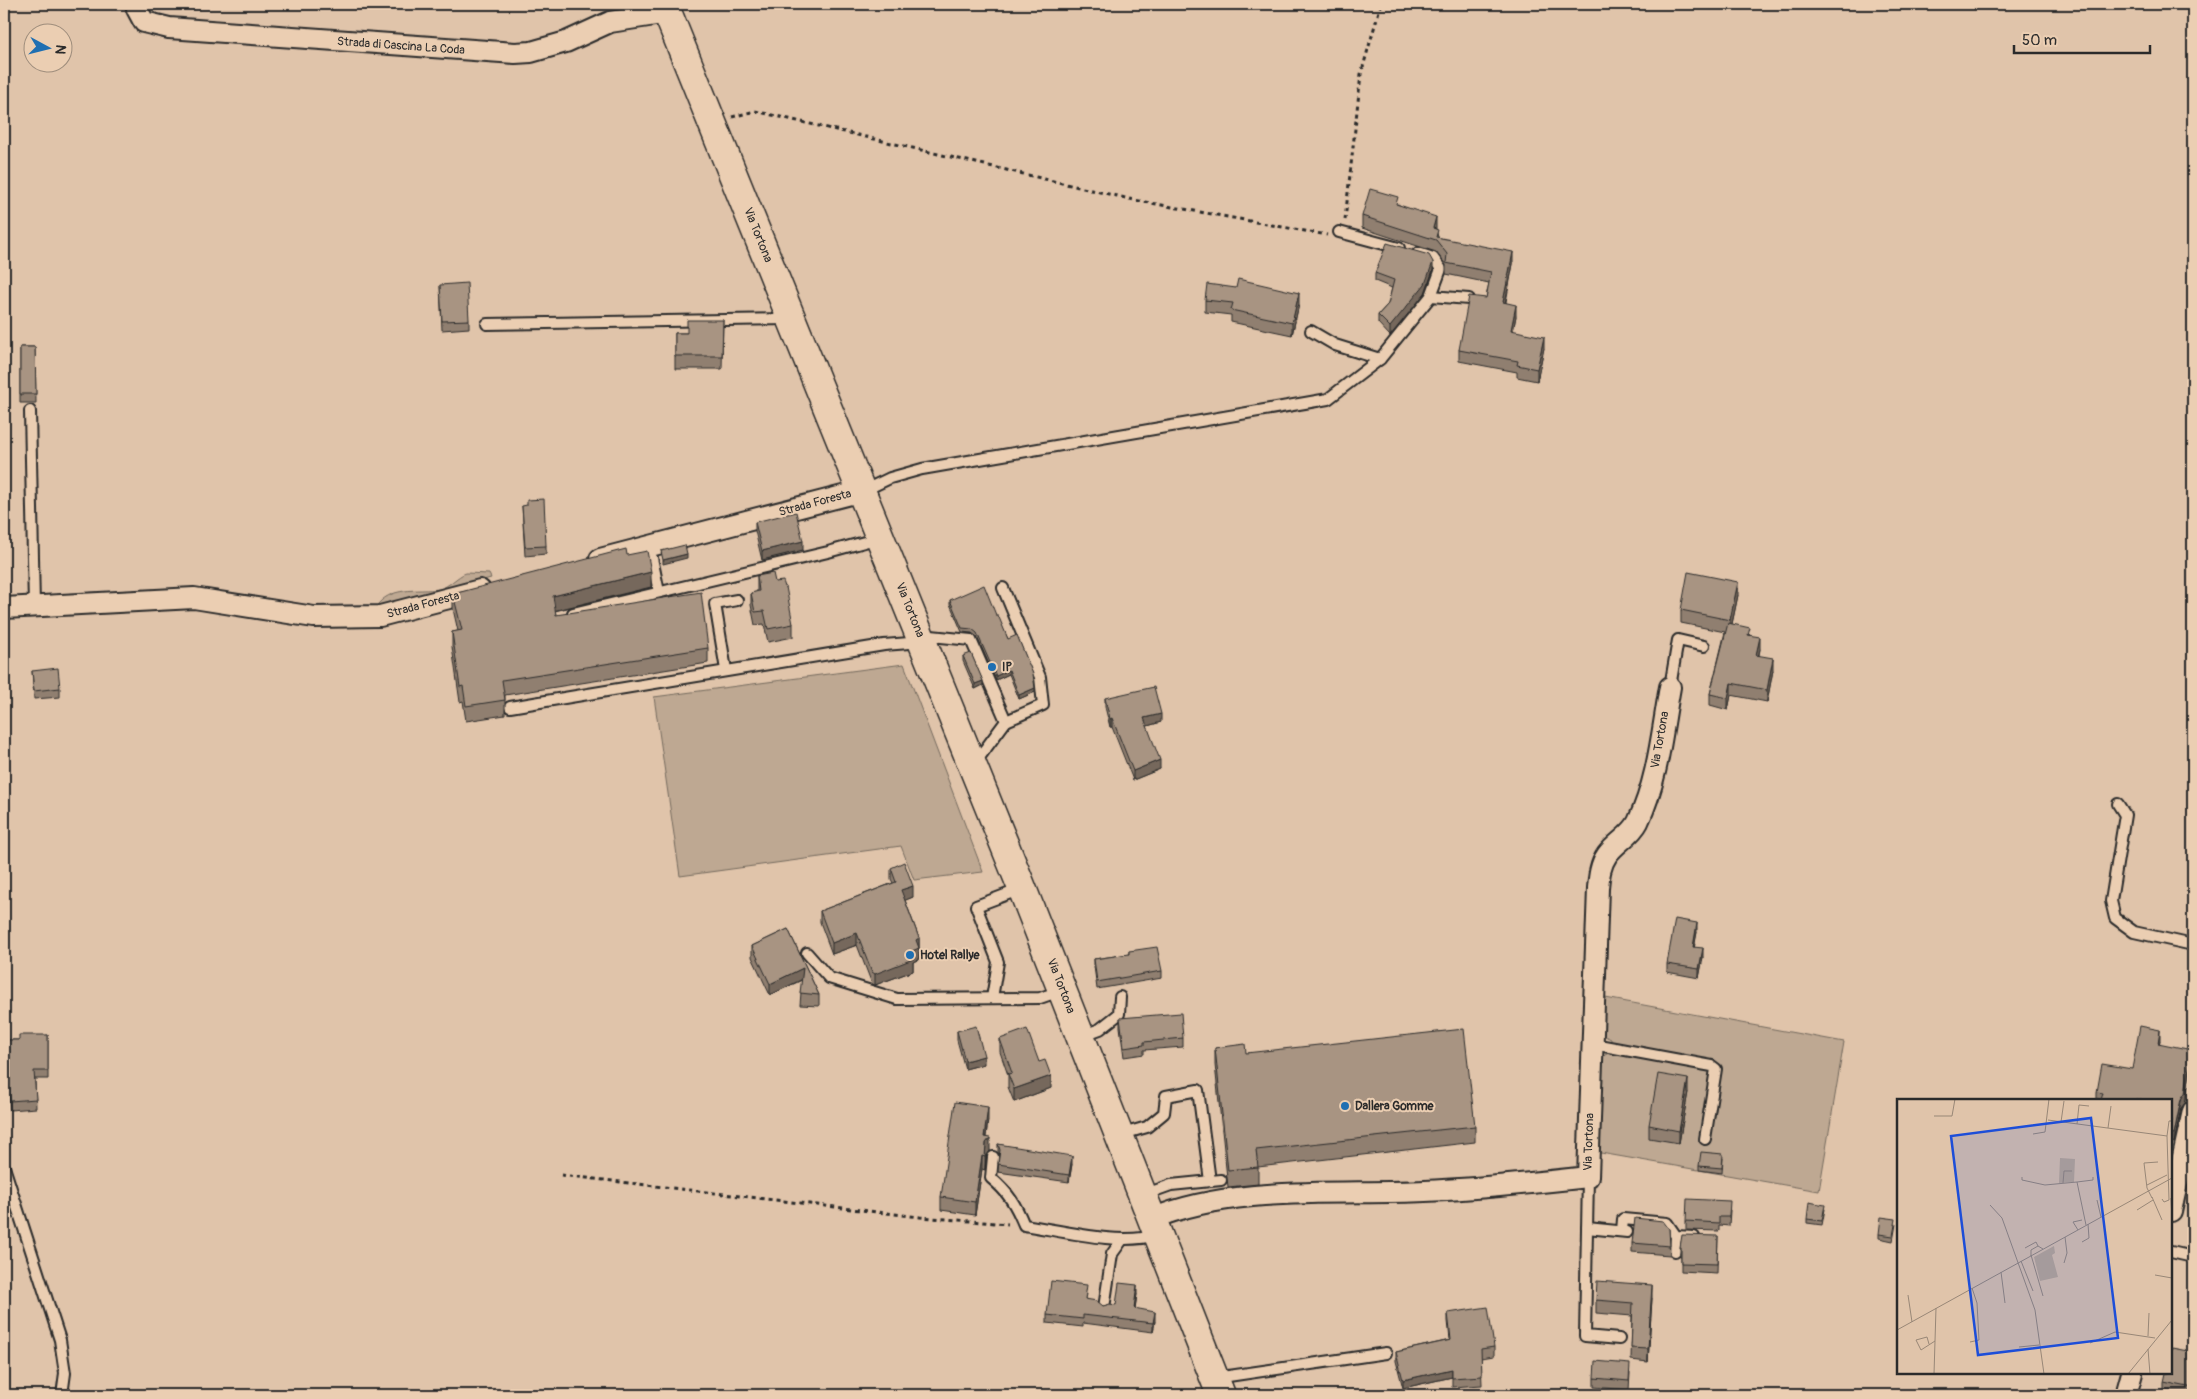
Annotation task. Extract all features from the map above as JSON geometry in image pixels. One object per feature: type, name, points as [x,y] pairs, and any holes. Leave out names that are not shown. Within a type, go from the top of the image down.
[{"type":"main road","name":"Via Tortona","points":[[666,8],[1022,888],[1217,1386]]},
{"type":"street","name":"Strada di Cascina La Coda","points":[[137,6],[139,16],[144,22],[169,28],[514,53],[531,52],[566,42],[610,22],[666,8]]},
{"type":"street","name":"Strada Foresta","points":[[582,564],[862,491]]},
{"type":"street","name":"Strada Foresta","points":[[4,608],[194,598],[314,617],[380,616],[496,586]]},
{"type":"street","name":"Via Tortona","points":[[1151,1216],[1217,1200],[1293,1194],[1426,1191],[1588,1177],[1598,888],[1601,866],[1607,854],[1626,838],[1637,824],[1646,804],[1653,780],[1670,687]]},
{"type":"street","points":[[2172,1201],[2177,1152],[2193,1111]]},
{"type":"street","points":[[2126,1395],[2132,1374]]},
{"type":"lane","points":[[862,491],[890,478],[922,469],[1328,399],[1380,359],[1431,296],[1441,269],[1433,258],[1360,236],[1339,232]]},
{"type":"lane","points":[[1431,296],[1469,299]]},
{"type":"lane","points":[[488,324],[792,319]]},
{"type":"lane","points":[[1311,331],[1335,345],[1380,359]]},
{"type":"lane","points":[[30,411],[34,606]]},
{"type":"lane","points":[[573,613],[880,538]]},
{"type":"lane","points":[[633,562],[652,558],[659,592]]},
{"type":"lane","points":[[973,766],[1006,721],[1043,705],[1040,677],[1003,588]]},
{"type":"lane","points":[[726,670],[715,604],[738,600]]},
{"type":"lane","points":[[510,707],[921,638],[971,640],[1006,721]]},
{"type":"lane","points":[[1670,687],[1678,640],[1704,646]]},
{"type":"lane","points":[[2118,804],[2125,815],[2111,901],[2115,918],[2134,932],[2193,945]]},
{"type":"lane","points":[[992,998],[998,962],[976,906],[1022,888]]},
{"type":"lane","points":[[807,953],[829,978],[897,998],[1040,998],[1062,991]]},
{"type":"lane","points":[[1080,1036],[1100,1029],[1119,1014],[1120,997]]},
{"type":"lane","points":[[1593,1044],[1712,1066],[1716,1069],[1705,1139]]},
{"type":"lane","points":[[993,1157],[991,1178],[1006,1190],[1017,1206],[1024,1225],[1122,1240],[1143,1239],[1151,1216],[1171,1185],[1216,1181],[1198,1090],[1166,1096],[1164,1113],[1147,1127],[1119,1136]]},
{"type":"lane","points":[[4,1167],[7,1189],[60,1340],[65,1373],[62,1395]]},
{"type":"lane","points":[[1588,1177],[1585,1336],[1619,1339]]},
{"type":"lane","points":[[1587,1228],[1625,1232],[1623,1219],[1667,1223],[1676,1236],[1675,1251]]},
{"type":"lane","points":[[1676,1236],[1701,1237]]},
{"type":"lane","points":[[1104,1308],[1112,1254],[1122,1240]]},
{"type":"lane","points":[[2172,1252],[2193,1257]]},
{"type":"lane","points":[[1217,1386],[1386,1353]]},
{"type":"path","points":[[712,122],[755,111],[1134,200],[1326,235],[1339,232],[1346,219],[1361,74],[1381,4]]},
{"type":"path","points":[[561,1175],[920,1217],[1024,1225]]},
{"type":"shaded area","points":[[466,573],[489,574],[491,578],[375,608],[388,596],[404,591],[439,589]]},
{"type":"shaded area","points":[[904,664],[983,872],[914,880],[901,846],[680,876],[654,697]]},
{"type":"shaded area","points":[[1600,997],[1844,1042],[1819,1191],[1595,1152],[1597,1060],[1610,1052],[1611,1039],[1598,1033]]},
{"type":"building","points":[[1370,189],[1398,197],[1396,204],[1436,217],[1433,228],[1438,230],[1436,237],[1513,252],[1503,302],[1516,305],[1511,330],[1544,337],[1537,369],[1517,365],[1518,361],[1459,350],[1469,296],[1486,298],[1491,272],[1446,263],[1447,254],[1436,240],[1362,216]]},
{"type":"building","points":[[1387,243],[1429,255],[1433,262],[1425,284],[1390,327],[1378,315],[1388,304],[1394,280],[1375,273]]},
{"type":"building","points":[[1238,279],[1299,293],[1292,323],[1231,310],[1233,303],[1205,300],[1207,284],[1236,288]]},
{"type":"building","points":[[467,283],[469,320],[442,321],[440,285]]},
{"type":"building","points":[[687,320],[723,320],[722,356],[675,356],[675,333],[687,333]]},
{"type":"building","points":[[20,347],[35,347],[36,394],[20,394]]},
{"type":"building","points":[[544,499],[546,546],[525,547],[522,506],[527,505],[527,500]]},
{"type":"building","points":[[796,512],[803,541],[762,551],[755,522]]},
{"type":"building","points":[[685,545],[687,554],[663,560],[661,551]]},
{"type":"building","points":[[626,549],[627,555],[647,551],[651,572],[553,596],[556,615],[701,592],[708,648],[502,680],[505,700],[466,706],[463,686],[460,687],[452,632],[462,630],[453,594]]},
{"type":"building","points":[[1688,572],[1738,582],[1730,620],[1681,610]]},
{"type":"building","points":[[773,573],[775,582],[783,581],[786,587],[793,624],[768,629],[764,611],[755,612],[751,593],[759,591],[757,576]]},
{"type":"building","points":[[984,585],[1008,639],[1017,635],[1033,674],[1035,688],[1019,695],[1009,670],[996,676],[977,633],[972,629],[962,628],[950,600]]},
{"type":"building","points":[[1728,623],[1750,628],[1748,635],[1760,637],[1756,655],[1773,658],[1767,690],[1731,683],[1728,698],[1710,694]]},
{"type":"building","points":[[971,653],[983,681],[975,684],[963,656]]},
{"type":"building","points":[[58,668],[60,688],[34,691],[32,671]]},
{"type":"building","points":[[1154,687],[1161,714],[1144,718],[1160,760],[1133,771],[1112,718],[1110,719],[1105,698]]},
{"type":"building","points":[[904,862],[913,886],[901,890],[919,938],[916,940],[919,948],[910,952],[913,959],[875,974],[872,972],[857,933],[832,943],[820,911],[896,882],[891,868]]},
{"type":"building","points":[[1675,919],[1697,923],[1693,947],[1703,948],[1699,969],[1667,964]]},
{"type":"building","points":[[788,929],[819,995],[800,993],[803,968],[770,984],[752,946]]},
{"type":"building","points":[[1157,947],[1162,971],[1097,982],[1094,959],[1129,954],[1129,951]]},
{"type":"building","points":[[1181,1013],[1183,1038],[1144,1042],[1144,1045],[1124,1048],[1120,1018]]},
{"type":"building","points":[[976,1026],[984,1056],[965,1061],[957,1031]]},
{"type":"building","points":[[2140,1026],[2160,1030],[2158,1043],[2192,1050],[2185,1093],[2181,1099],[2174,1134],[2172,1133],[2172,1099],[2101,1099],[2103,1093],[2097,1092],[2102,1064],[2132,1069]]},
{"type":"building","points":[[1027,1029],[1039,1062],[1045,1060],[1051,1076],[1014,1089],[1008,1074],[1012,1073],[1000,1039]]},
{"type":"building","name":"Dallera Gomme","points":[[1464,1029],[1475,1126],[1256,1150],[1258,1167],[1228,1170],[1215,1048],[1245,1044],[1246,1053]]},
{"type":"building","points":[[19,1035],[48,1035],[48,1071],[34,1071],[36,1099],[10,1101],[7,1070],[4,1070],[4,1040],[19,1040]]},
{"type":"building","points":[[1658,1074],[1688,1079],[1679,1131],[1649,1125]]},
{"type":"building","points":[[955,1102],[988,1107],[984,1137],[990,1138],[986,1143],[985,1157],[982,1156],[975,1202],[941,1197]]},
{"type":"building","points":[[998,1144],[1072,1156],[1069,1175],[998,1164],[1000,1150]]},
{"type":"building","points":[[1701,1152],[1723,1154],[1722,1168],[1699,1166]]},
{"type":"building","points":[[1687,1199],[1730,1201],[1729,1217],[1719,1217],[1719,1223],[1686,1221]]},
{"type":"building","points":[[1809,1202],[1825,1205],[1822,1221],[1807,1219]]},
{"type":"building","points":[[1881,1217],[1896,1219],[1893,1236],[1879,1234]]},
{"type":"building","points":[[1635,1218],[1663,1221],[1669,1229],[1670,1246],[1632,1243]]},
{"type":"building","points":[[1682,1235],[1718,1236],[1717,1264],[1681,1263],[1680,1247]]},
{"type":"building","points":[[1051,1281],[1087,1285],[1085,1299],[1097,1301],[1103,1306],[1116,1305],[1119,1283],[1137,1285],[1134,1308],[1155,1312],[1153,1323],[1083,1315],[1083,1319],[1047,1315]]},
{"type":"building","points":[[1597,1281],[1652,1285],[1648,1349],[1631,1348],[1633,1303],[1596,1300]]},
{"type":"building","points":[[1488,1307],[1494,1347],[1481,1349],[1482,1376],[1452,1378],[1452,1369],[1403,1380],[1396,1352],[1451,1340],[1448,1313]]},
{"type":"building","points":[[2172,1348],[2193,1352],[2193,1388],[2164,1382],[2166,1374],[2172,1374]]},
{"type":"building","points":[[1595,1361],[1630,1364],[1629,1381],[1594,1378]]},
{"type":"place","name":"IP","points":[[992,667]]},
{"type":"place","name":"Hotel Rallye","points":[[910,955]]},
{"type":"place","name":"Dallera Gomme","points":[[1345,1106]]}]
